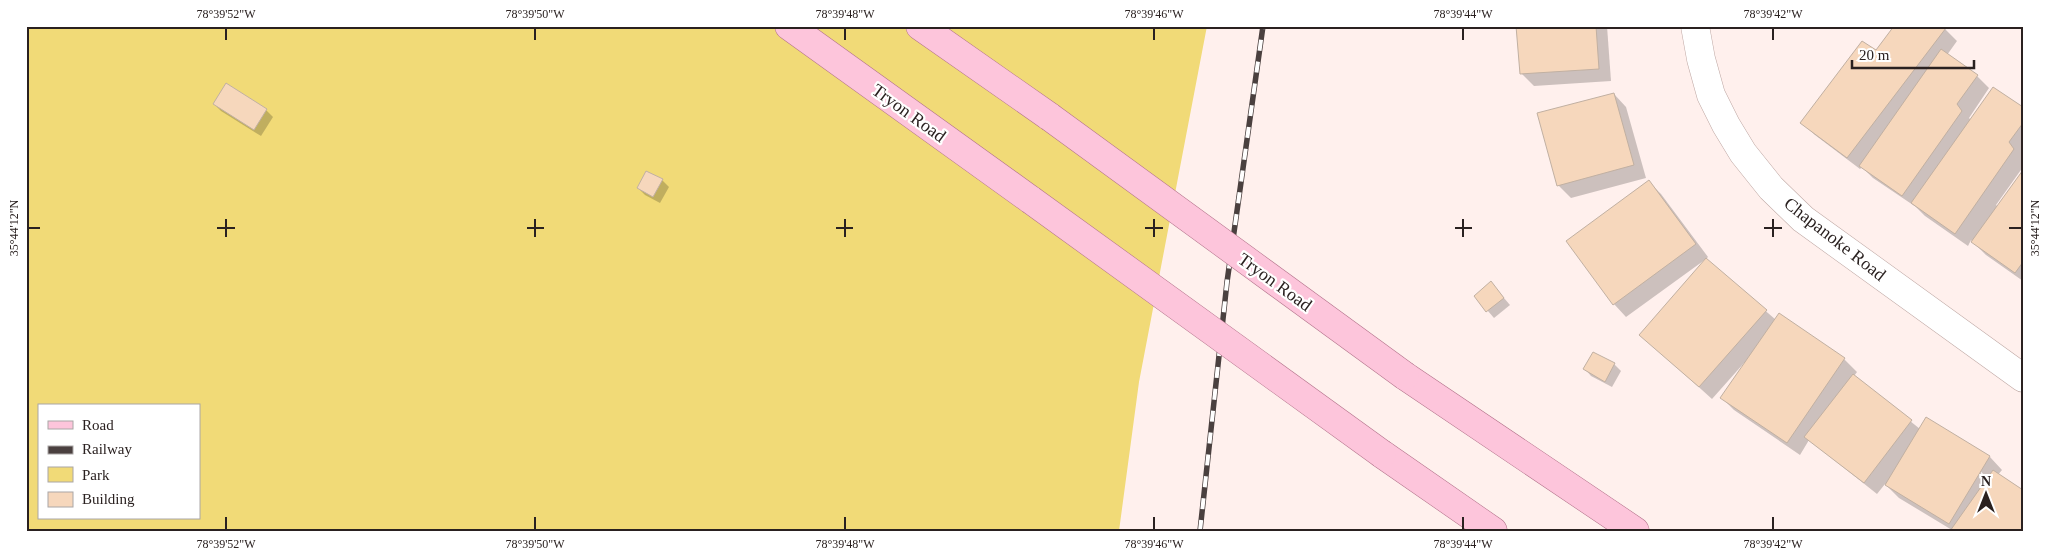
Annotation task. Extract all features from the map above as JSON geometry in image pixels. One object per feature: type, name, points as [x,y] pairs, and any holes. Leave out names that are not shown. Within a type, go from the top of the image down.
[{"type":"main road","name":"Tryon Road","points":[[789,26],[1382,454],[1493,531]]},
{"type":"main road","name":"Tryon Road","points":[[920,26],[1050,117],[1404,376],[1635,531]]},
{"type":"street","name":"Chapanoke Road","points":[[1695,26],[1711,95],[1742,153],[1771,188],[1803,219],[2023,378]]},
{"type":"green space","points":[[26,26],[1207,26],[1139,382],[1119,531],[26,531]]},
{"type":"building","points":[[1516,26],[1596,26],[1599,69],[1520,74]]},
{"type":"building","points":[[1894,26],[1944,26],[1946,28],[1847,158],[1800,123],[1862,41],[1876,50]]},
{"type":"building","points":[[1941,49],[1978,75],[1957,104],[1962,111],[1902,196],[1859,166]]},
{"type":"building","points":[[226,83],[267,109],[254,130],[213,104]]},
{"type":"building","points":[[1993,87],[2023,107],[2023,123],[2009,142],[2014,149],[1955,234],[1911,203]]},
{"type":"building","points":[[1614,93],[1634,165],[1557,186],[1537,113]]},
{"type":"building","points":[[2023,170],[2023,262],[2015,273],[1971,242]]},
{"type":"building","points":[[646,171],[663,179],[653,197],[637,188]]},
{"type":"building","points":[[1649,180],[1696,244],[1613,305],[1566,241]]},
{"type":"building","points":[[1706,258],[1767,310],[1699,387],[1639,335]]},
{"type":"building","points":[[1491,281],[1504,298],[1486,312],[1474,296]]},
{"type":"building","points":[[1779,313],[1845,358],[1787,443],[1720,398]]},
{"type":"building","points":[[1593,352],[1615,363],[1605,382],[1583,369]]},
{"type":"building","points":[[1853,374],[1912,420],[1864,483],[1804,437]]},
{"type":"building","points":[[1926,417],[1990,456],[1949,524],[1885,485]]},
{"type":"building","points":[[1993,470],[2023,490],[2023,531],[1950,531]]},
{"type":"railway","points":[[1200,531],[1227,282],[1263,26]]}]
